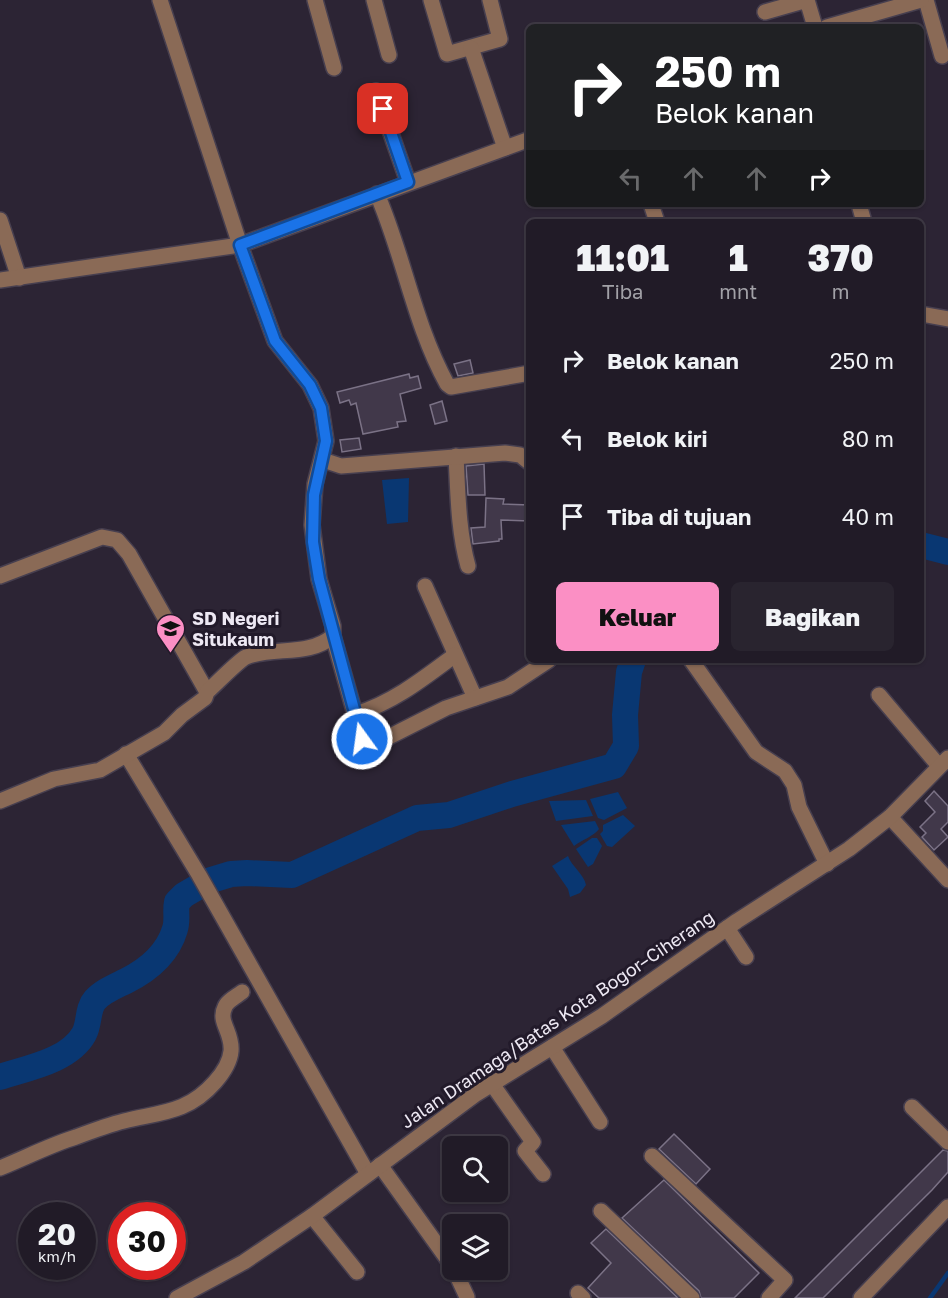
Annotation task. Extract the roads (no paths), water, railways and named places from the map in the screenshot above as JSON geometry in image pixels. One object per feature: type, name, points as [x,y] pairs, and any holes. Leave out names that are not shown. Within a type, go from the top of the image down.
[{"type":"street","points":[[160,0],[240,245],[275,341],[310,385],[318,402],[326,441],[323,460],[315,484],[312,525],[319,579],[362,739],[369,747],[430,716],[508,687],[544,663]]},
{"type":"street","points":[[315,0],[334,68]]},
{"type":"street","points":[[374,0],[389,55]]},
{"type":"street","points":[[431,0],[447,54],[500,39],[490,0]]},
{"type":"street","points":[[765,12],[807,0],[814,24]]},
{"type":"street","points":[[832,24],[869,7],[923,0],[942,56]]},
{"type":"street","points":[[471,48],[505,148]]},
{"type":"street","points":[[376,91],[408,182]]},
{"type":"street","points":[[0,280],[240,245],[526,140]]},
{"type":"street","points":[[377,194],[390,225],[414,307],[449,386],[466,386],[526,374]]},
{"type":"street","points":[[0,220],[19,278]]},
{"type":"street","points":[[924,315],[948,319]]},
{"type":"street","points":[[323,460],[341,466],[505,453],[520,455],[526,460]]},
{"type":"street","points":[[456,456],[459,516],[468,566]]},
{"type":"street","points":[[0,576],[102,537],[117,540],[129,554],[207,692]]},
{"type":"street","points":[[425,586],[475,698]]},
{"type":"street","points":[[0,801],[54,778],[100,770],[164,733],[182,714],[205,698],[207,692],[247,657],[307,648],[324,643],[333,636]]},
{"type":"street","points":[[356,714],[372,709],[409,690],[455,655]]},
{"type":"street","points":[[693,663],[756,752],[785,771],[794,784],[799,807],[828,864]]},
{"type":"street","points":[[879,695],[944,762]]},
{"type":"street","points":[[126,754],[374,1169],[442,1253]]},
{"type":"street","name":"Jalan Dramaga/Batas Kota Bogor–Ciherang","points":[[177,1298],[244,1262],[312,1216],[492,1084],[602,1017],[727,928],[828,864],[890,817],[944,762]]},
{"type":"street","points":[[890,817],[948,880]]},
{"type":"street","points":[[727,928],[746,957]]},
{"type":"street","points":[[0,1168],[72,1138],[125,1121],[174,1111],[192,1102],[214,1083],[227,1066],[233,1049],[231,1036],[222,1017],[225,1006],[242,992]]},
{"type":"street","points":[[552,1047],[600,1122]]},
{"type":"street","points":[[492,1084],[533,1142],[525,1151],[543,1174]]},
{"type":"street","points":[[912,1107],[948,1142]]},
{"type":"street","points":[[652,1156],[785,1280],[769,1298]]},
{"type":"street","points":[[861,1298],[948,1207]]},
{"type":"street","points":[[601,1211],[692,1298]]},
{"type":"street","points":[[312,1216],[357,1272]]},
{"type":"street","points":[[459,1280],[467,1298]]},
{"type":"water","points":[[409,478],[408,522],[387,524],[382,480]]},
{"type":"water","points":[[618,792],[627,808],[604,820],[598,818],[590,799]]},
{"type":"water","points":[[586,800],[593,816],[556,821],[549,801]]},
{"type":"water","points":[[623,815],[635,826],[612,847],[607,846],[600,834],[603,831],[603,825]]},
{"type":"water","points":[[595,821],[599,829],[574,846],[561,825]]},
{"type":"water","points":[[592,838],[597,838],[602,846],[593,864],[588,867],[576,849]]},
{"type":"water","points":[[568,856],[586,885],[580,893],[570,897],[568,889],[552,866]]},
{"type":"waterway","points":[[924,546],[948,552]]},
{"type":"waterway","points":[[0,1077],[58,1057],[77,1043],[86,1030],[95,1000],[106,991],[142,972],[156,960],[172,938],[177,902],[184,895],[208,881],[231,874],[292,875],[417,818],[449,815],[512,794],[614,766],[626,746],[625,715],[632,663]]},
{"type":"waterway","points":[[930,1298],[948,1273]]},
{"type":"place","name":"SD Negeri Situkaum","points":[[171,654]]}]
